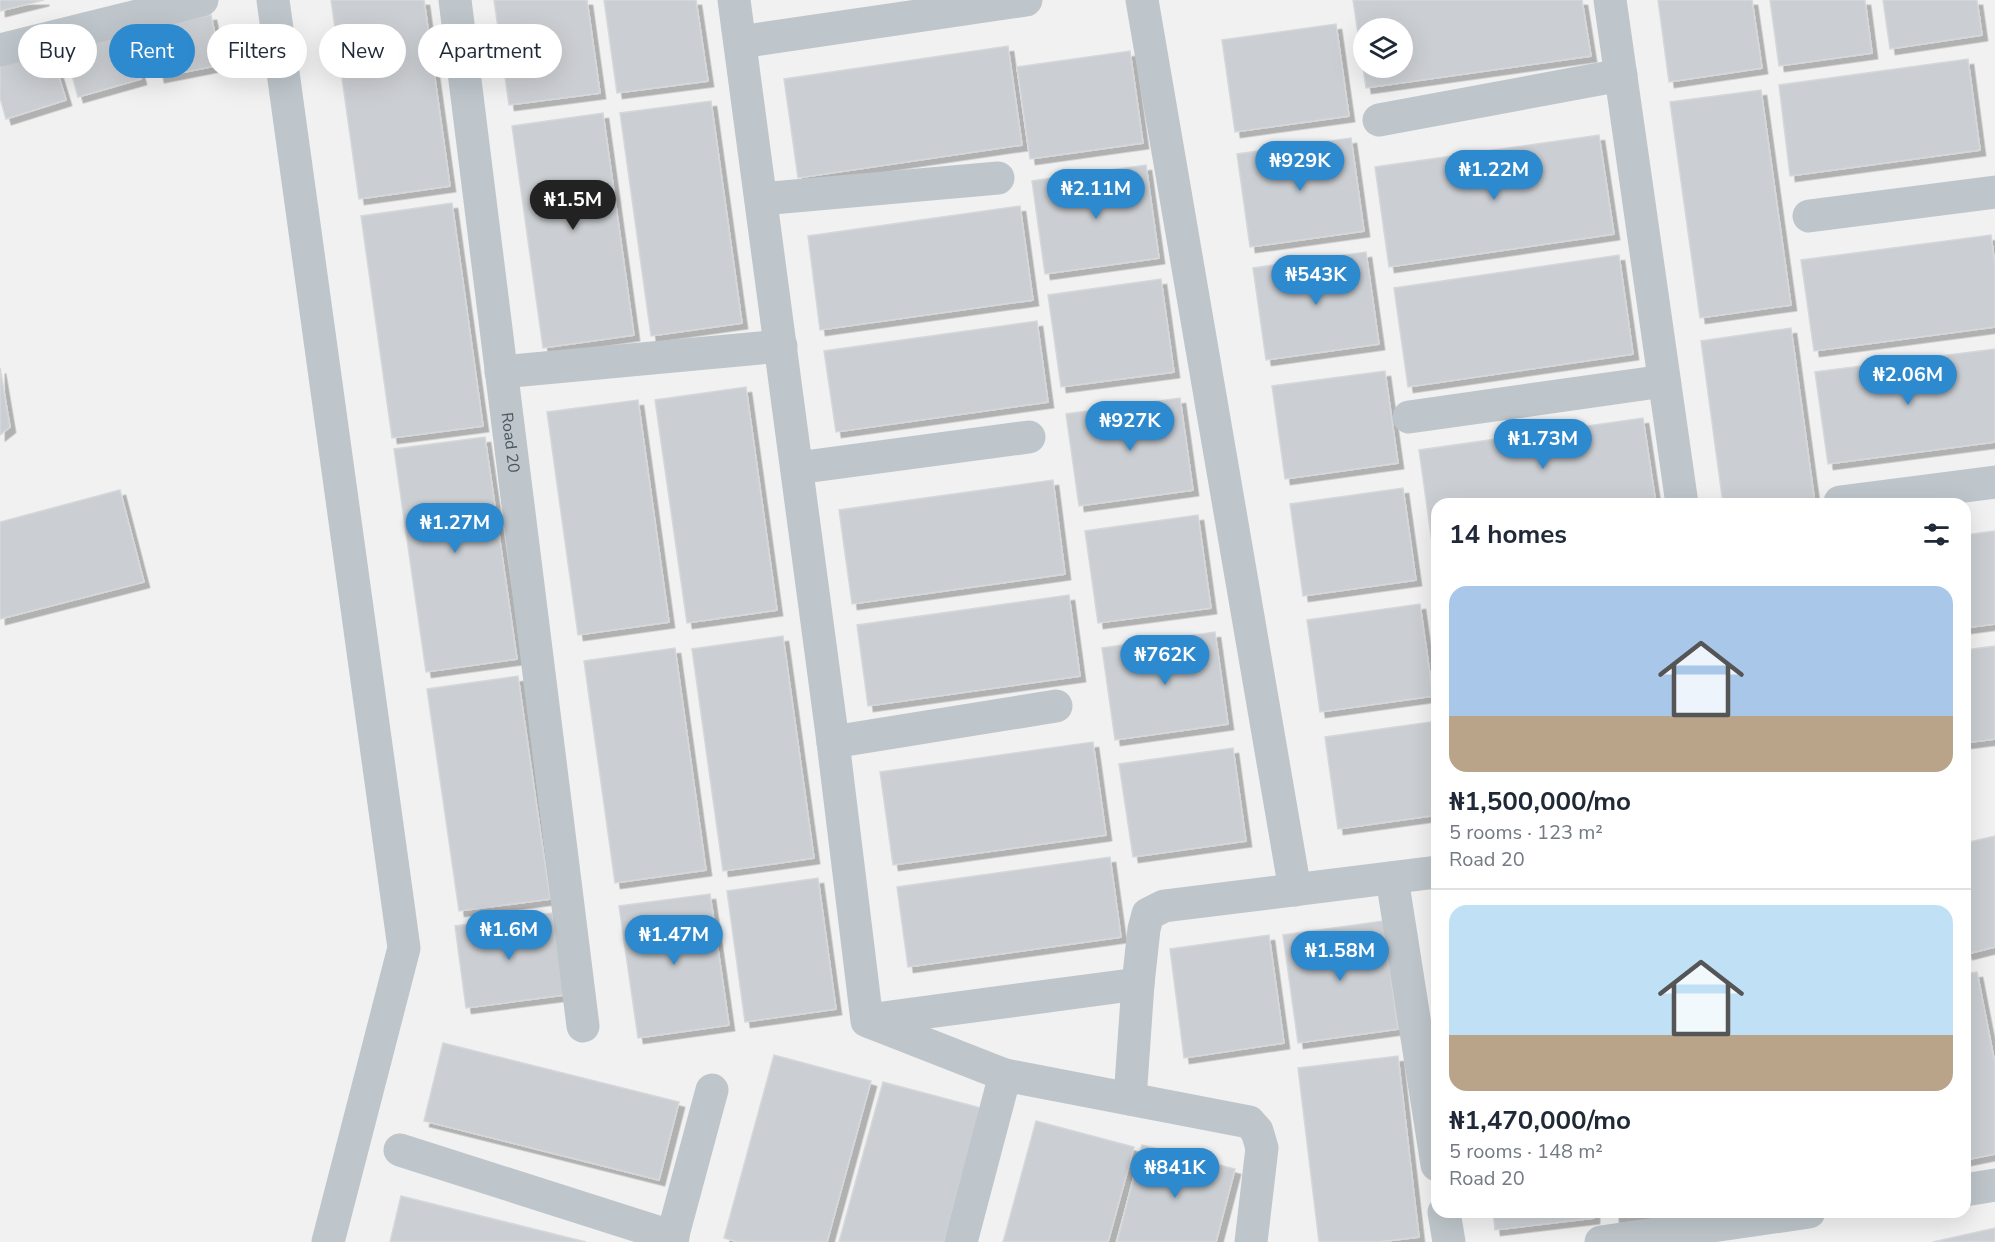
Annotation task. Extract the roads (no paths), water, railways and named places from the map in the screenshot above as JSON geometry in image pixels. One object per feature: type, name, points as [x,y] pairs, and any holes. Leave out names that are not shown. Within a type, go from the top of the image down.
[{"type":"street","points":[[0,50],[202,0]]},
{"type":"street","points":[[273,0],[404,948],[328,1242]]},
{"type":"street","name":"Road 20","points":[[455,0],[583,1026]]},
{"type":"street","points":[[734,0],[833,742],[867,1020]]},
{"type":"street","points":[[740,42],[1026,0]]},
{"type":"street","points":[[1142,0],[1295,890]]},
{"type":"street","points":[[1610,0],[1681,498]]},
{"type":"street","points":[[1379,120],[1621,75]]},
{"type":"street","points":[[761,199],[998,178]]},
{"type":"street","points":[[1809,216],[1995,192]]},
{"type":"street","points":[[501,372],[781,346]]},
{"type":"street","points":[[1409,417],[1664,381]]},
{"type":"street","points":[[796,468],[1029,437]]},
{"type":"street","points":[[1871,498],[1995,482]]},
{"type":"street","points":[[833,742],[1056,706]]},
{"type":"street","points":[[1130,1099],[1138,984],[1144,929],[1148,914],[1164,906],[1431,874]]},
{"type":"street","points":[[1392,878],[1431,1127]]},
{"type":"street","points":[[867,1020],[1138,984]]},
{"type":"street","points":[[867,1020],[1005,1075],[1249,1122],[1257,1131],[1262,1148],[1251,1242]]},
{"type":"street","points":[[961,1242],[1005,1075]]},
{"type":"street","points":[[400,1150],[672,1239],[712,1090]]},
{"type":"street","points":[[1971,1189],[1995,1185]]},
{"type":"street","points":[[1445,1218],[1449,1242]]},
{"type":"street","points":[[1601,1242],[1740,1218]]}]
